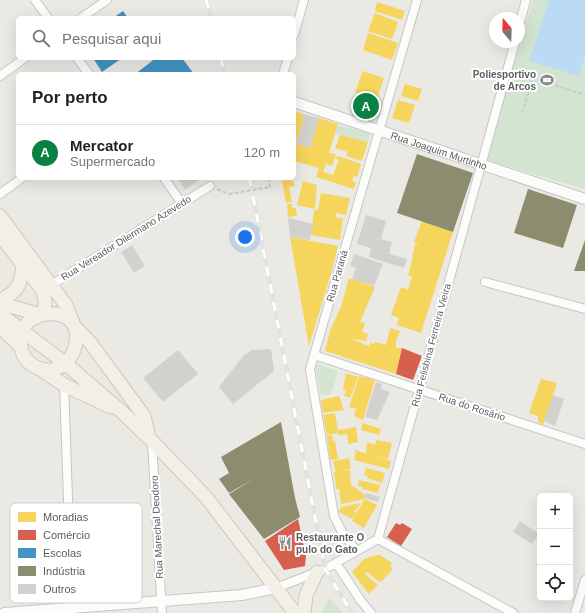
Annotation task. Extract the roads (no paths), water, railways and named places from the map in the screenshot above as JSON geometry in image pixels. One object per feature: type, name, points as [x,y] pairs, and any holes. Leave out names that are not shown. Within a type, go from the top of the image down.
[{"type":"main road","points":[[0,216],[47,288],[42,315]]},
{"type":"main road","points":[[0,235],[23,265],[66,305],[75,326],[78,342],[73,354],[66,364],[53,370],[39,368]]},
{"type":"main road","points":[[0,302],[11,295],[21,283],[23,265]]},
{"type":"main road","points":[[0,302],[42,315],[64,317],[75,326],[89,341],[144,416],[151,440]]},
{"type":"main road","points":[[0,314],[66,364],[122,412],[151,440],[206,497],[295,613]]},
{"type":"main road","points":[[20,346],[23,330],[30,321],[42,315]]},
{"type":"main road","points":[[0,326],[20,346],[23,355],[30,363],[64,385],[90,399],[122,412]]},
{"type":"main road","points":[[304,613],[306,594],[317,572]]},
{"type":"street","points":[[35,0],[47,16]]},
{"type":"street","points":[[84,16],[107,0]]},
{"type":"street","points":[[296,28],[304,0]]},
{"type":"street","name":"Rua Paraná","points":[[357,551],[344,536],[334,516],[310,369],[417,0]]},
{"type":"street","points":[[523,12],[526,0]]},
{"type":"street","name":"Rua Felisbina Ferreira Vieira","points":[[378,539],[513,48]]},
{"type":"street","points":[[0,76],[22,60]]},
{"type":"street","points":[[78,60],[88,72]]},
{"type":"street","points":[[284,72],[287,60]]},
{"type":"street","name":"Rua Joaquim Murtinho","points":[[296,103],[585,198]]},
{"type":"street","points":[[0,194],[19,180]]},
{"type":"street","points":[[165,180],[181,202]]},
{"type":"street","name":"Rua Vereador Dilermano Azevedo","points":[[47,288],[181,202],[210,186]]},
{"type":"street","points":[[485,282],[585,309]]},
{"type":"street","points":[[0,336],[20,346]]},
{"type":"street","name":"Rua do Rosário","points":[[314,355],[585,444]]},
{"type":"street","points":[[64,385],[68,503]]},
{"type":"street","name":"Rua Marechal Deodoro","points":[[151,440],[162,613]]},
{"type":"street","points":[[4,613],[72,610],[242,595],[276,588],[317,572],[378,539],[513,613]]},
{"type":"street","points":[[336,563],[361,601],[372,613]]},
{"type":"street","points":[[575,613],[585,580]]},
{"type":"water","points":[[549,0],[585,0],[585,57],[579,76],[529,61]]},
{"type":"railway","points":[[206,0],[210,16]]},
{"type":"railway","points":[[221,60],[224,72]]},
{"type":"railway","points":[[250,180],[251,186]]},
{"type":"railway","points":[[253,196],[325,569],[352,613]]},
{"type":"place","name":"Poliesportivo de Arcos","points":[[547,80]]},
{"type":"place","name":"Mercator","points":[[366,106]]},
{"type":"place","name":"Restaurante O pulo do Gato","points":[[285,543]]}]
